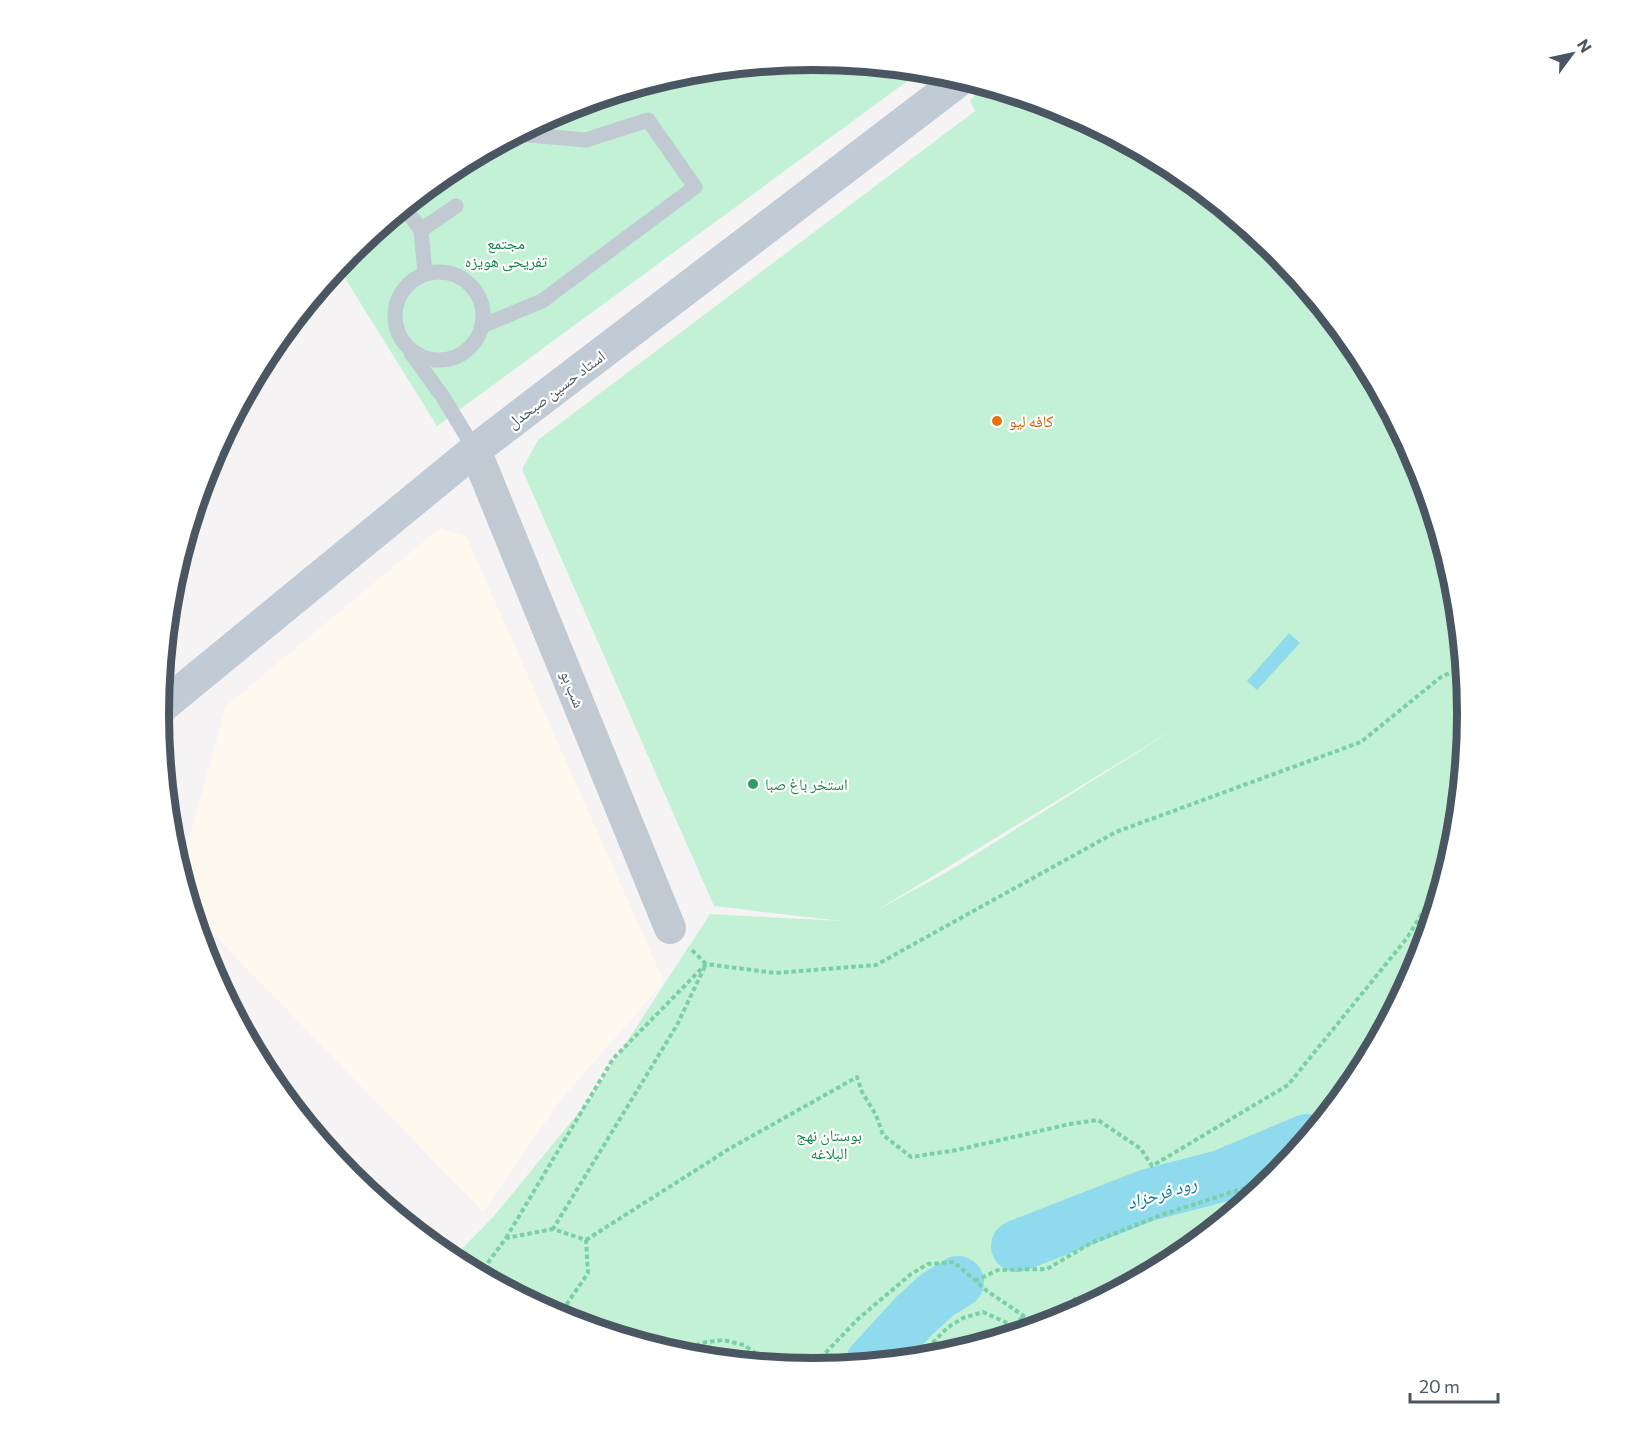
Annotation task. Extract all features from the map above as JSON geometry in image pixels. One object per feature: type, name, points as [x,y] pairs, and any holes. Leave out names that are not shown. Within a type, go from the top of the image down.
[{"type":"street","name":"استاد حسین صبحدل","points":[[169,702],[476,450],[952,86]]},
{"type":"street","name":"شب بو","points":[[476,450],[670,928]]},
{"type":"lane","points":[[482,326],[542,300],[694,187],[648,120],[586,140],[532,135]]},
{"type":"lane","points":[[421,230],[456,206]]},
{"type":"lane","points":[[409,214],[421,230],[425,274]]},
{"type":"lane","points":[[406,345],[417,354],[430,359],[443,360],[456,357],[468,349],[477,339],[482,326],[483,313],[480,300],[473,288],[463,279],[451,273],[425,274],[412,281],[402,291],[396,305],[395,319],[398,333],[406,345],[443,397],[476,450]]},
{"type":"path","points":[[670,928],[706,964],[775,973],[876,965],[1116,832],[1361,742],[1441,677],[1456,670]]},
{"type":"path","points":[[586,1240],[729,1149],[857,1077],[883,1135],[911,1157],[957,1150],[1098,1119],[1141,1149],[1152,1166],[1288,1085],[1407,938],[1429,902]]},
{"type":"path","points":[[553,1229],[677,1024],[706,964]]},
{"type":"path","points":[[484,1268],[506,1238],[613,1059],[706,964]]},
{"type":"path","points":[[975,1281],[998,1270],[1047,1269],[1091,1243],[1161,1215],[1252,1186]]},
{"type":"path","points":[[506,1238],[553,1229],[586,1240]]},
{"type":"path","points":[[564,1308],[588,1274],[586,1240]]},
{"type":"path","points":[[821,1358],[858,1319],[911,1274],[928,1264],[954,1262],[975,1281],[1032,1319]]},
{"type":"path","points":[[1073,1298],[1076,1301]]},
{"type":"path","points":[[928,1348],[947,1328],[963,1318],[982,1312],[1014,1326]]},
{"type":"path","points":[[1016,1325],[1024,1316]]},
{"type":"path","points":[[694,1347],[699,1343],[723,1340],[744,1345],[759,1356]]},
{"type":"shaded area","points":[[440,528],[466,536],[664,982],[559,1102],[483,1212],[204,924],[184,854],[226,706]]},
{"type":"green space","name":"مجتمع تفریحی هویزه","points":[[813,70],[911,78],[437,426],[343,275],[388,230],[455,179],[528,137],[606,105],[646,92],[729,76],[771,72]]},
{"type":"green space","name":"بوستان نهج البلاغه","points":[[979,92],[1020,105],[1098,137],[1171,179],[1238,230],[1268,259],[1324,322],[1371,392],[1391,430],[1423,507],[1445,589],[1451,630],[1456,672],[1456,757],[1445,840],[1435,881],[1423,922],[1391,999],[1371,1037],[1324,1107],[1297,1139],[1238,1199],[1171,1250],[1135,1272],[1098,1292],[1020,1324],[980,1337],[897,1353],[855,1357],[771,1357],[729,1353],[646,1337],[606,1324],[528,1292],[459,1252],[494,1216],[589,1100],[710,914],[841,921],[714,906],[522,469],[538,440],[975,111],[970,100]],"holes":[[[1181,725],[954,868],[874,912]]]},
{"type":"water","points":[[1289,633],[1300,643],[1257,690],[1247,681]]},
{"type":"waterway","name":"رود فرحزاد","points":[[1017,1246],[1148,1195],[1221,1176],[1289,1148]]},
{"type":"waterway","name":"رود فرحزاد","points":[[879,1355],[914,1316],[937,1295],[958,1282]]},
{"type":"place","name":"کافه لیو","points":[[997,421]]},
{"type":"place","name":"استخر باغ صبا","points":[[753,784]]}]
